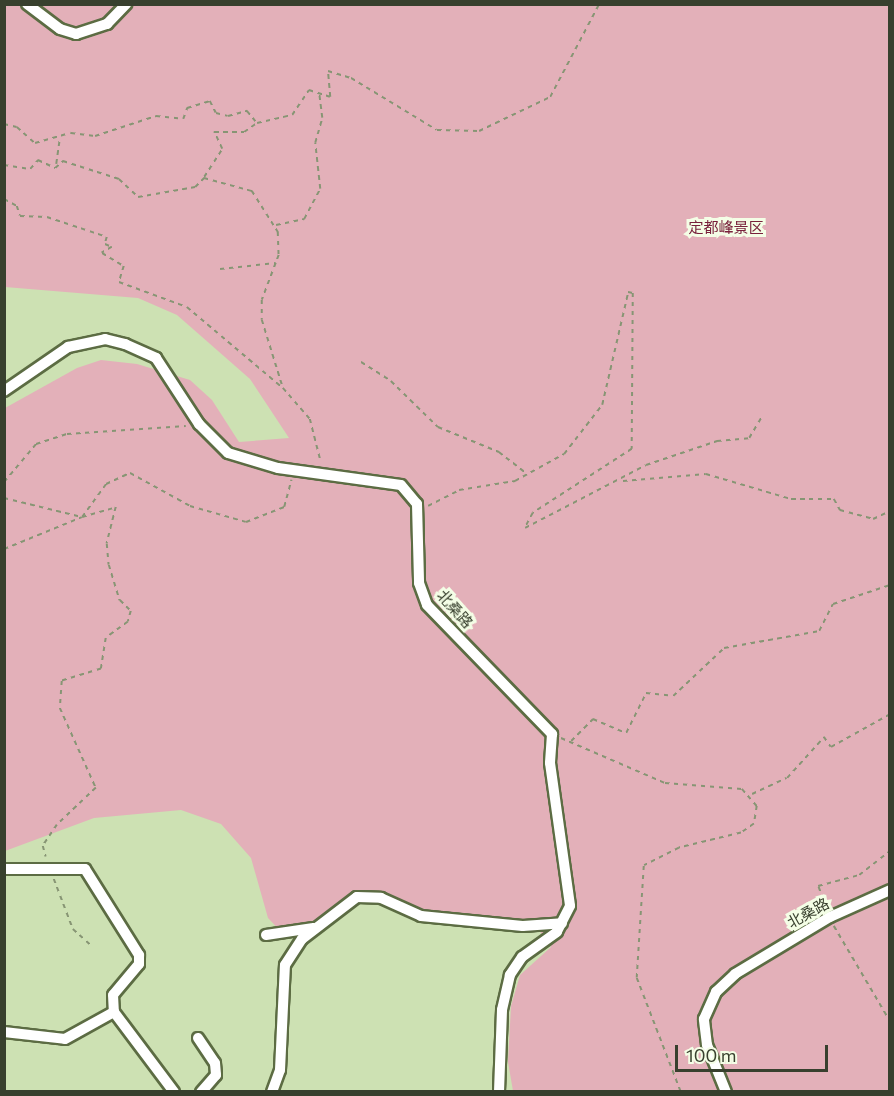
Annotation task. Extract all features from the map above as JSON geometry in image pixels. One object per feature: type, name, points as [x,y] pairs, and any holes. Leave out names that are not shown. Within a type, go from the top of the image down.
[{"type":"street","points":[[27,4],[60,29],[76,34],[107,24],[126,4]]},
{"type":"street","points":[[4,392],[68,346],[105,339],[156,358],[199,424],[228,453],[294,471],[400,485],[417,504]]},
{"type":"street","name":"北桑路","points":[[417,504],[419,584],[427,605],[552,734]]},
{"type":"street","points":[[499,1092],[502,1010],[510,975],[522,957],[562,923],[571,885],[551,774],[552,734]]},
{"type":"street","points":[[4,868],[85,869],[104,905],[129,932],[139,964],[113,995],[114,1012],[174,1092]]},
{"type":"street","name":"北桑路","points":[[726,1092],[706,1036],[704,1019],[716,992],[735,974],[830,917],[890,890]]},
{"type":"street","points":[[272,1092],[280,1070],[285,965],[317,927],[347,903],[368,895],[421,916],[523,926],[562,923]]},
{"type":"street","points":[[266,935],[317,927]]},
{"type":"street","points":[[4,1032],[65,1039],[114,1012]]},
{"type":"street","points":[[198,1038],[215,1063],[216,1075],[201,1092]]},
{"type":"path","points":[[4,165],[30,169],[38,160],[48,161],[49,167],[63,161],[120,179],[138,196],[195,186],[204,178],[222,149],[214,132],[244,132],[257,123],[292,115],[309,90],[330,97],[328,71],[351,78],[437,130],[480,131],[550,97],[599,4]]},
{"type":"path","points":[[275,225],[304,219],[320,189],[315,143],[321,118],[319,94]]},
{"type":"path","points":[[4,124],[17,127],[35,143],[59,136],[95,136],[156,116],[183,119],[187,108],[210,101],[216,113],[228,116],[247,111],[257,123]]},
{"type":"path","points":[[56,165],[59,136]]},
{"type":"path","points":[[204,178],[252,190],[275,225],[276,262],[262,300],[262,320],[283,388]]},
{"type":"path","points":[[4,199],[16,206],[20,216],[47,217],[107,237],[105,244],[112,248],[102,253],[124,266],[119,282],[187,307],[283,388],[310,419],[323,475]]},
{"type":"path","points":[[220,269],[276,262]]},
{"type":"path","points":[[417,504],[425,507],[459,490],[528,475],[564,454],[602,405],[628,292],[633,293],[629,383],[636,432],[632,449],[533,513],[525,528],[620,482],[646,465],[699,446],[749,438],[762,416]]},
{"type":"path","points":[[361,362],[391,381],[438,427],[499,452],[528,475]]},
{"type":"path","points":[[4,482],[36,444],[67,435],[199,424]]},
{"type":"path","points":[[82,517],[106,484],[130,473],[190,506],[246,522],[284,507],[294,471]]},
{"type":"path","points":[[620,482],[706,474],[791,499],[834,499],[840,510],[873,519],[890,511]]},
{"type":"path","points":[[4,498],[82,517]]},
{"type":"path","points":[[4,549],[82,517],[116,507],[107,544],[109,566],[120,600],[131,611],[128,622],[106,638],[101,669],[62,681],[60,708],[96,788],[43,846],[73,929],[92,946]]},
{"type":"path","points":[[570,742],[593,719],[626,733],[646,693],[673,696],[724,648],[819,631],[833,604],[890,585]]},
{"type":"path","points":[[552,734],[665,783],[718,785],[752,795],[788,778],[824,737],[831,747],[890,714]]},
{"type":"path","points":[[681,1092],[637,978],[644,866],[654,856],[741,833],[754,824],[752,795]]},
{"type":"path","points":[[890,851],[859,875],[818,886],[830,917],[890,1021]]},
{"type":"green space","name":"定都峰景区","points":[[5,5],[889,5],[889,1091],[513,1091],[508,1062],[511,1006],[520,975],[551,947],[531,919],[450,920],[383,900],[344,906],[288,939],[268,918],[251,858],[221,824],[181,810],[94,818],[5,851],[5,408],[77,368],[101,360],[137,364],[190,380],[212,400],[239,442],[289,438],[250,379],[177,315],[138,298],[5,287]]}]
